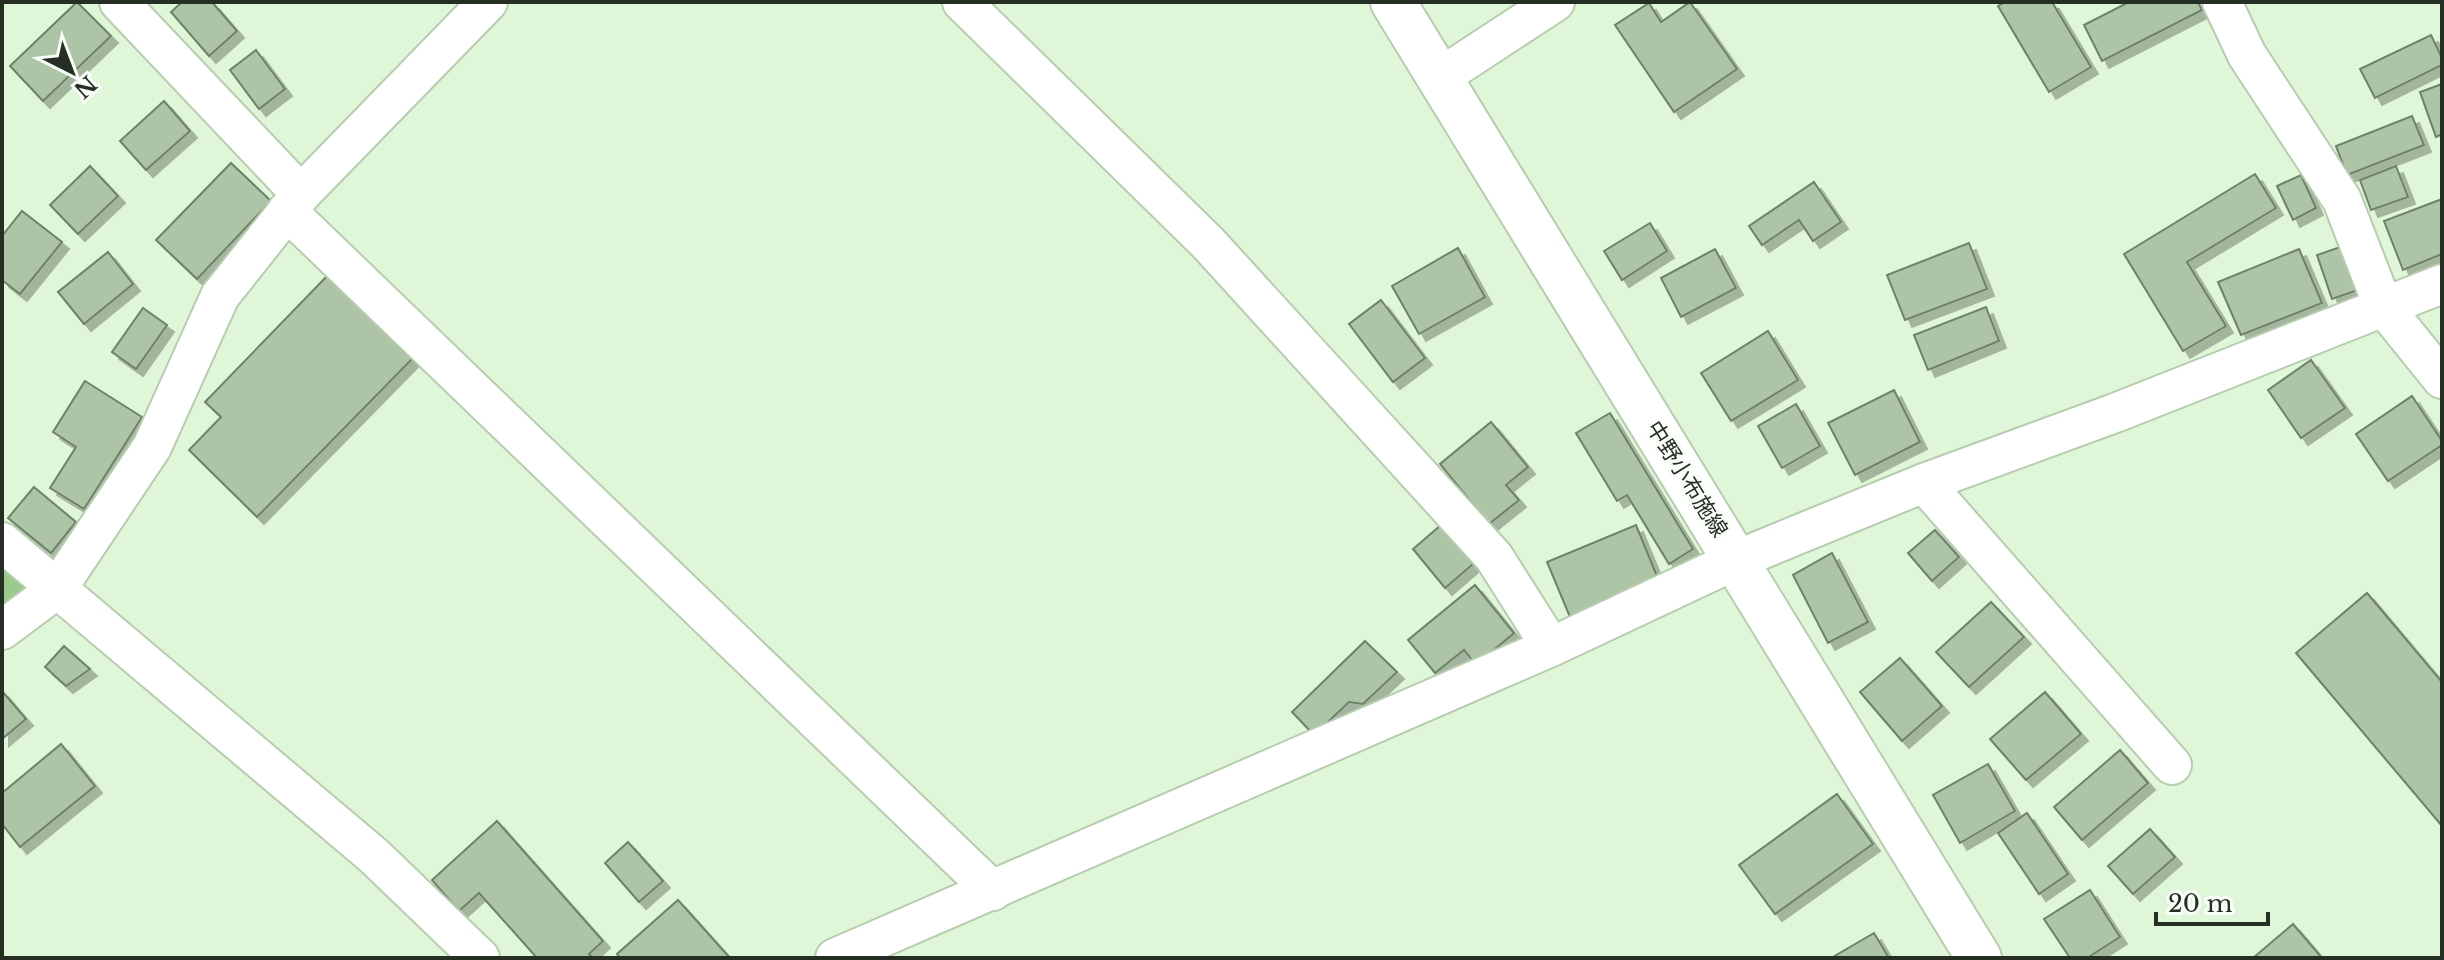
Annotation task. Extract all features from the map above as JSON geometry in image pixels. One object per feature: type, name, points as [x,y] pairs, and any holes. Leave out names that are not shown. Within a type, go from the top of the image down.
[{"type":"main road","name":"中野小布施線","points":[[1393,2],[1979,958]]},
{"type":"street","points":[[119,2],[294,203],[993,891]]},
{"type":"street","points":[[2,630],[57,589],[152,447],[220,296],[294,203],[488,2]]},
{"type":"street","points":[[962,2],[1208,243],[1494,557],[1551,647]]},
{"type":"street","points":[[1439,78],[1555,2]]},
{"type":"street","points":[[2222,2],[2247,55],[2342,200],[2383,306],[2442,379]]},
{"type":"street","points":[[835,958],[1551,647],[1736,560],[1924,483],[2115,413],[2442,284]]},
{"type":"street","points":[[1924,483],[2172,765]]},
{"type":"street","points":[[2,542],[374,856],[480,958]]},
{"type":"green space","points":[[2,542],[57,589],[2,630]]},
{"type":"building","points":[[77,2],[111,36],[43,101],[10,66]]},
{"type":"building","points":[[182,2],[212,2],[237,31],[209,56],[171,12]]},
{"type":"building","points":[[1690,2],[1737,69],[1674,112],[1615,25],[1649,3],[1661,22]]},
{"type":"building","points":[[2005,2],[2052,2],[2091,67],[2049,92],[1998,6]]},
{"type":"building","points":[[2129,2],[2198,2],[2202,10],[2102,61],[2084,25]]},
{"type":"building","points":[[2431,35],[2442,58],[2442,65],[2375,98],[2360,69]]},
{"type":"building","points":[[256,50],[285,89],[259,109],[230,70]]},
{"type":"building","points":[[2442,84],[2442,134],[2436,137],[2420,92]]},
{"type":"building","points":[[164,101],[190,131],[146,170],[120,141]]},
{"type":"building","points":[[2412,116],[2424,145],[2347,175],[2336,146]]},
{"type":"building","points":[[231,163],[271,201],[197,279],[156,240]]},
{"type":"building","points":[[90,166],[118,196],[78,234],[50,205]]},
{"type":"building","points":[[2396,166],[2408,197],[2371,210],[2360,180]]},
{"type":"building","points":[[2255,174],[2276,208],[2187,262],[2226,326],[2183,351],[2124,254]]},
{"type":"building","points":[[2301,175],[2316,208],[2293,220],[2277,186]]},
{"type":"building","points":[[1814,182],[1841,222],[1813,241],[1799,220],[1762,245],[1749,226]]},
{"type":"building","points":[[2442,199],[2442,254],[2403,270],[2384,221]]},
{"type":"building","points":[[22,211],[62,242],[20,294],[2,280],[2,236]]},
{"type":"building","points":[[1650,223],[1667,251],[1622,280],[1604,251]]},
{"type":"building","points":[[1969,243],[1987,289],[1905,320],[1887,275]]},
{"type":"building","points":[[2343,246],[2358,290],[2332,299],[2317,255]]},
{"type":"building","points":[[1458,248],[1485,297],[1419,334],[1392,286]]},
{"type":"building","points":[[1715,249],[1736,288],[1681,317],[1661,278]]},
{"type":"building","points":[[2299,249],[2322,303],[2241,335],[2218,282]]},
{"type":"building","points":[[108,252],[133,284],[84,324],[58,292]]},
{"type":"building","points":[[329,274],[414,357],[257,517],[189,450],[221,417],[205,402]]},
{"type":"building","points":[[1381,300],[1425,358],[1393,382],[1349,324]]},
{"type":"building","points":[[1986,307],[1999,341],[1928,370],[1914,335]]},
{"type":"building","points":[[143,308],[167,325],[136,369],[112,352]]},
{"type":"building","points":[[1768,331],[1798,380],[1731,421],[1701,373]]},
{"type":"building","points":[[2311,360],[2345,408],[2301,438],[2268,390]]},
{"type":"building","points":[[85,381],[142,417],[84,509],[50,488],[76,447],[53,432]]},
{"type":"building","points":[[1894,390],[1920,442],[1855,475],[1828,423]]},
{"type":"building","points":[[2412,396],[2442,445],[2388,481],[2356,434]]},
{"type":"building","points":[[1796,404],[1820,446],[1782,468],[1758,426]]},
{"type":"building","points":[[1610,413],[1693,549],[1669,564],[1627,495],[1617,501],[1576,433]]},
{"type":"building","points":[[1491,422],[1528,467],[1506,485],[1519,500],[1489,524],[1440,464]]},
{"type":"building","points":[[34,487],[76,522],[51,553],[8,518]]},
{"type":"building","points":[[1441,525],[1473,564],[1445,588],[1413,549]]},
{"type":"building","points":[[1636,525],[1659,581],[1570,617],[1547,562]]},
{"type":"building","points":[[1935,530],[1959,557],[1932,581],[1908,553]]},
{"type":"building","points":[[1832,553],[1868,622],[1828,643],[1793,575]]},
{"type":"building","points":[[1475,585],[1514,633],[1476,665],[1464,650],[1435,673],[1408,640]]},
{"type":"building","points":[[2367,593],[2442,682],[2442,826],[2296,653]]},
{"type":"building","points":[[1991,602],[2024,637],[1969,687],[1936,652]]},
{"type":"building","points":[[1365,641],[1397,672],[1363,704],[1349,702],[1314,735],[1292,712]]},
{"type":"building","points":[[64,646],[90,669],[66,686],[45,667]]},
{"type":"building","points":[[1900,658],[1942,706],[1902,741],[1860,692]]},
{"type":"building","points":[[2,691],[26,719],[2,739]]},
{"type":"building","points":[[2045,692],[2081,734],[2026,780],[1990,739]]},
{"type":"building","points":[[61,744],[95,786],[20,847],[2,824],[2,793]]},
{"type":"building","points":[[2120,750],[2148,783],[2082,840],[2054,807]]},
{"type":"building","points":[[1988,764],[2015,811],[1960,843],[1933,795]]},
{"type":"building","points":[[1837,794],[1873,844],[1775,914],[1739,865]]},
{"type":"building","points":[[2027,813],[2068,874],[2039,894],[1998,833]]},
{"type":"building","points":[[497,821],[603,941],[589,954],[593,958],[537,958],[479,893],[459,911],[432,880]]},
{"type":"building","points":[[2150,829],[2175,857],[2133,894],[2108,866]]},
{"type":"building","points":[[628,842],[663,881],[639,902],[605,863]]},
{"type":"building","points":[[2090,890],[2120,937],[2087,958],[2070,958],[2044,919]]},
{"type":"building","points":[[678,900],[730,958],[620,958],[617,954]]},
{"type":"building","points":[[2293,924],[2322,958],[2253,958]]},
{"type":"building","points":[[1874,933],[1889,958],[1833,957]]}]
